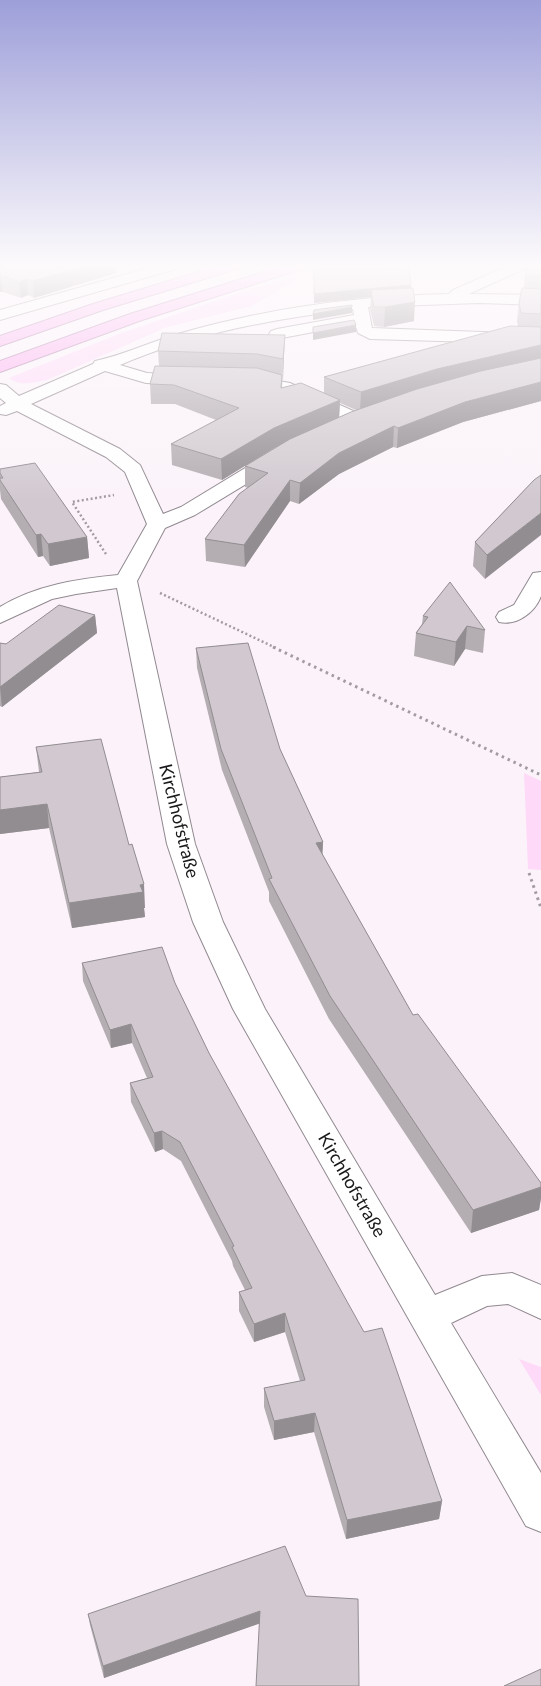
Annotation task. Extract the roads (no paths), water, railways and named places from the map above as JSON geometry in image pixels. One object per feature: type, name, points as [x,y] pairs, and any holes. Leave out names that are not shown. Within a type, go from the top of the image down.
[{"type":"highway","points":[[0,367],[63,344]]},
{"type":"street","points":[[6,403],[101,365],[163,344]]},
{"type":"street","points":[[101,365],[146,378],[257,381],[284,387],[369,418],[336,430]]},
{"type":"street","points":[[6,403],[113,453],[133,470],[157,524]]},
{"type":"street","points":[[0,616],[36,596],[131,572],[157,524],[188,511],[248,473],[291,450]]},
{"type":"street","name":"Kirchhofstraße","points":[[131,572],[181,844],[208,922],[249,1009],[541,1512]]},
{"type":"street","points":[[507,617],[522,608],[541,578]]},
{"type":"street","points":[[428,1316],[482,1291],[512,1288],[541,1303]]}]
